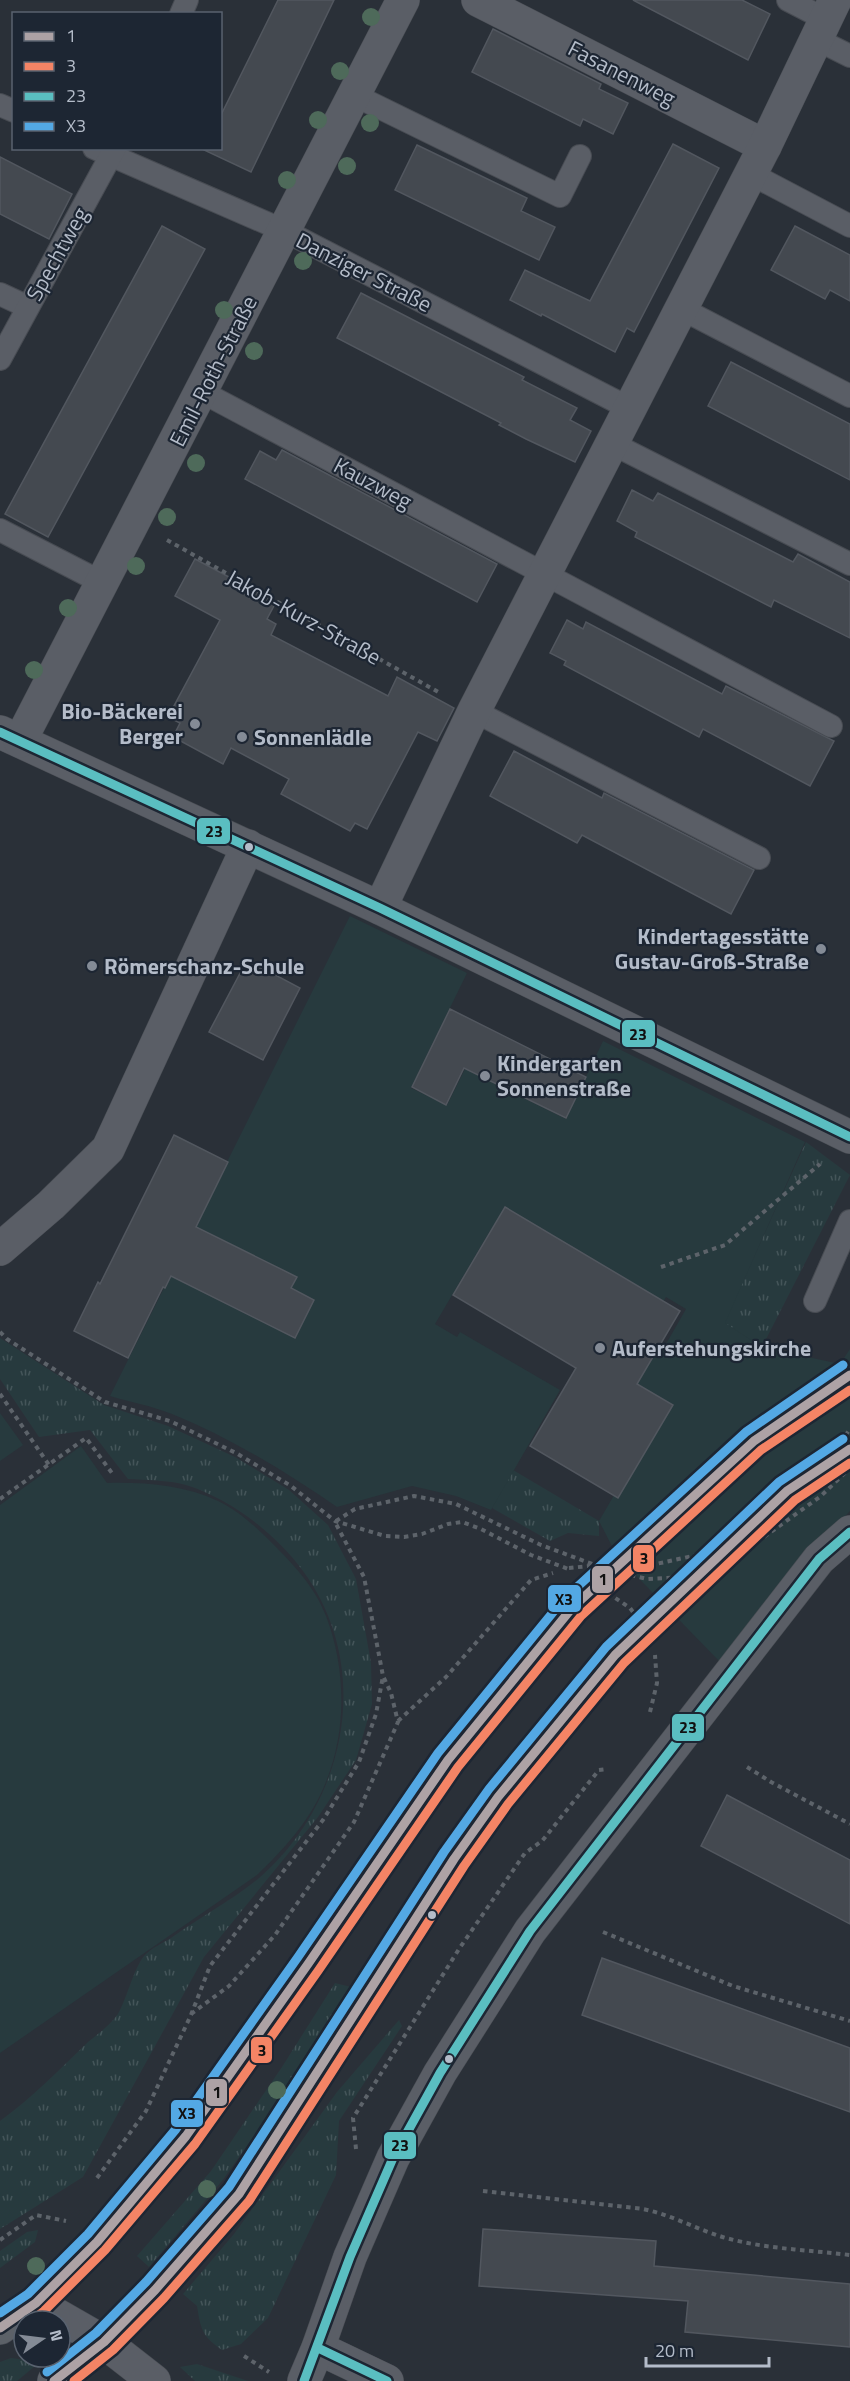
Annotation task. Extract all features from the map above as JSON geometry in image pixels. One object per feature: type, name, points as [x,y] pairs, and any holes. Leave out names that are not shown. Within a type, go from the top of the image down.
[{"type":"main road","points":[[41,2309],[186,2136],[448,1760],[572,1608]]},
{"type":"main road","points":[[57,2374],[104,2342],[155,2290],[239,2194],[454,1859],[498,1797],[615,1655]]},
{"type":"street","name":"Emil-Roth-Straße","points":[[10,737],[103,583],[403,0]]},
{"type":"street","name":"Fasanenweg","points":[[478,0],[758,160]]},
{"type":"street","points":[[380,908],[474,711],[758,160],[825,19]]},
{"type":"street","points":[[10,737],[380,908],[849,1136]]},
{"type":"street","points":[[0,1249],[51,1205],[108,1149],[248,846]]},
{"type":"street","points":[[289,2378],[318,2349],[350,2257],[393,2158],[440,2073],[530,1931],[819,1559],[850,1532]]},
{"type":"street","points":[[72,2327],[104,2342],[154,2381]]},
{"type":"street","points":[[318,2349],[387,2381]]},
{"type":"lane","points":[[788,0],[825,19],[850,56]]},
{"type":"lane","points":[[354,95],[560,196],[580,156]]},
{"type":"lane","name":"Danziger Straße","points":[[107,151],[285,231],[629,408]]},
{"type":"lane","name":"Spechtweg","points":[[0,359],[107,151]]},
{"type":"lane","points":[[758,160],[850,226]]},
{"type":"lane","points":[[0,294],[28,308]]},
{"type":"lane","points":[[682,309],[850,396]]},
{"type":"lane","name":"Kauzweg","points":[[202,392],[544,574]]},
{"type":"lane","points":[[612,443],[850,564]]},
{"type":"lane","points":[[0,530],[103,583]]},
{"type":"lane","points":[[544,574],[831,726]]},
{"type":"lane","points":[[474,711],[759,858]]},
{"type":"lane","points":[[815,1301],[850,1221]]},
{"type":"path","name":"Jakob-Kurz-Straße","points":[[135,522],[474,711]]},
{"type":"path","points":[[661,1267],[725,1245],[818,1166],[849,1136]]},
{"type":"path","points":[[0,1332],[7,1340],[105,1402],[170,1421],[236,1453],[291,1486],[335,1521],[385,1536],[405,1537],[462,1522],[482,1529],[531,1555],[567,1568]]},
{"type":"path","points":[[0,1394],[49,1465]]},
{"type":"path","points":[[191,2015],[229,1986],[275,1935],[354,1822],[398,1722],[446,1677],[531,1580],[567,1568],[656,1564],[697,1555],[784,1509],[813,1481],[850,1429]]},
{"type":"path","points":[[0,1499],[86,1438],[112,1473]]},
{"type":"path","points":[[335,1521],[356,1509],[414,1496],[456,1504],[541,1545],[598,1566],[647,1579],[687,1576],[736,1557],[821,1496],[850,1468]]},
{"type":"path","points":[[335,1521],[364,1577],[383,1676],[391,1694],[398,1722]]},
{"type":"path","points":[[94,2183],[146,2111],[191,2015],[210,1966],[323,1820],[359,1762],[376,1714],[383,1676]]},
{"type":"path","points":[[747,1767],[850,1824]]},
{"type":"path","points":[[357,2155],[353,2118],[359,2108],[459,1949],[525,1853],[542,1840],[590,1781]]},
{"type":"path","points":[[603,1932],[733,1986],[850,2021]]},
{"type":"path","points":[[483,2191],[643,2209],[726,2238],[758,2245],[850,2255]]},
{"type":"path","points":[[0,2240],[36,2215],[63,2219]]},
{"type":"path","points":[[244,2356],[289,2378]]},
{"type":"green space","points":[[350,916],[467,973],[411,1088],[447,1105],[465,1069],[566,1119],[603,1041],[805,1142],[725,1323],[762,1347],[840,1364],[850,1349],[850,1511],[812,1550],[721,1663],[617,1556],[599,1521],[652,1430],[616,1408],[653,1345],[662,1351],[686,1309],[666,1297],[649,1325],[490,1231],[435,1324],[457,1337],[460,1332],[560,1390],[491,1510],[456,1496],[412,1486],[337,1507],[278,1469],[194,1423],[149,1406],[110,1396]]},
{"type":"green space","points":[[806,1142],[850,1175],[762,1347],[724,1323]]},
{"type":"green space","points":[[0,1338],[104,1405],[168,1426],[235,1457],[289,1490],[328,1525],[356,1579],[371,1663],[372,1704],[356,1760],[318,1817],[204,1957],[83,2177],[0,2229],[0,2121],[35,2093],[115,2018],[140,1961],[147,1953],[248,1887],[288,1848],[313,1812],[330,1773],[340,1733],[343,1691],[338,1649],[325,1609],[303,1571],[280,1544],[251,1519],[203,1491],[172,1482],[128,1479],[90,1430],[39,1437],[0,1379]]},
{"type":"green space","points":[[0,1413],[23,1445],[0,1461]]},
{"type":"green space","points":[[81,1446],[107,1483],[135,1483],[178,1488],[218,1501],[247,1520],[288,1559],[316,1595],[333,1637],[341,1681],[340,1725],[331,1768],[317,1801],[294,1835],[257,1875],[0,2053],[0,1505]]},
{"type":"green space","points":[[513,1470],[599,1521],[599,1536],[568,1533],[550,1541],[492,1508]]},
{"type":"green space","points":[[335,1983],[351,1987],[297,2075],[222,2181],[149,2267],[137,2256],[211,2171],[282,2067]]},
{"type":"green space","points":[[399,2020],[402,2026],[339,2121],[336,2175],[268,2318],[241,2344],[222,2350],[206,2336],[201,2327],[197,2306],[183,2294],[234,2234],[337,2092]]},
{"type":"green space","points":[[38,2230],[35,2242],[0,2268],[0,2251],[27,2232]]},
{"type":"green space","points":[[12,2358],[12,2369],[31,2369],[17,2381],[0,2381],[0,2362]]},
{"type":"green space","points":[[197,2364],[248,2381],[195,2381],[180,2367]]},
{"type":"building","points":[[278,0],[334,0],[251,172],[204,150],[222,150],[222,113]]},
{"type":"building","points":[[633,0],[742,0],[770,14],[748,60]]},
{"type":"building","points":[[493,29],[601,84],[599,89],[628,103],[613,134],[583,119],[580,126],[472,72]]},
{"type":"building","points":[[673,144],[719,168],[634,332],[627,328],[615,352],[510,300],[525,270],[590,301]]},
{"type":"building","points":[[417,145],[527,198],[521,211],[555,227],[539,260],[395,190]]},
{"type":"building","points":[[0,157],[72,194],[49,239],[0,214]]},
{"type":"building","points":[[162,226],[205,249],[48,537],[5,514]]},
{"type":"building","points":[[795,226],[850,255],[850,301],[830,290],[825,299],[771,270]]},
{"type":"building","points":[[361,293],[524,377],[522,380],[577,408],[570,420],[591,431],[575,462],[499,425],[501,423],[337,338]]},
{"type":"building","points":[[731,362],[850,424],[850,480],[708,406]]},
{"type":"building","points":[[282,450],[497,564],[477,602],[245,479],[260,451],[276,460]]},
{"type":"building","points":[[632,490],[653,501],[658,493],[793,562],[798,554],[850,582],[850,638],[774,600],[771,607],[635,537],[637,532],[617,521]]},
{"type":"building","points":[[195,559],[276,602],[267,619],[276,624],[271,635],[388,696],[397,677],[454,708],[437,741],[418,732],[367,829],[355,823],[350,831],[281,794],[289,779],[231,748],[223,764],[173,737],[180,723],[168,717],[220,620],[175,596]]},
{"type":"building","points":[[567,620],[583,629],[586,622],[722,694],[726,686],[834,741],[810,786],[703,729],[699,737],[564,665],[566,661],[550,653]]},
{"type":"building","points":[[514,751],[602,798],[604,793],[754,870],[731,914],[582,835],[577,843],[490,796]]},
{"type":"building","points":[[247,960],[300,988],[263,1060],[209,1032]]},
{"type":"building","points":[[450,1009],[586,1077],[566,1118],[464,1068],[446,1105],[412,1087]]},
{"type":"building","points":[[174,1135],[228,1162],[196,1227],[297,1277],[291,1288],[314,1300],[295,1338],[171,1276],[165,1288],[163,1287],[128,1358],[74,1331]]},
{"type":"building","name":"Auferstehungskirche","points":[[505,1207],[680,1311],[637,1384],[673,1405],[618,1498],[530,1446],[576,1368],[453,1295]]},
{"type":"building","points":[[727,1795],[850,1860],[850,1924],[701,1846]]},
{"type":"building","points":[[602,1958],[850,2048],[850,2112],[582,2015]]},
{"type":"building","points":[[483,2229],[656,2241],[654,2266],[850,2284],[850,2347],[685,2332],[688,2301],[479,2286]]},
{"type":"tunnel","points":[[572,1608],[754,1441],[850,1375]]},
{"type":"tunnel","points":[[615,1655],[787,1491],[850,1449]]},
{"type":"transit line","name":"23","points":[[0,732],[380,908],[850,1137]]},
{"type":"transit line","name":"X3","points":[[0,2313],[28,2294],[88,2234],[176,2129],[438,1753],[563,1600],[746,1432],[843,1365]]},
{"type":"transit line","name":"1","points":[[0,2328],[36,2303],[97,2242],[186,2136],[448,1760],[572,1608],[754,1441],[850,1375]]},
{"type":"transit line","name":"3","points":[[46,2309],[105,2250],[195,2144],[318,1971],[458,1767],[581,1616],[761,1450],[850,1390]]},
{"type":"transit line","name":"X3","points":[[47,2372],[96,2333],[146,2282],[229,2187],[444,1852],[489,1789],[606,1647],[779,1482],[843,1439]]},
{"type":"transit line","name":"1","points":[[54,2381],[104,2342],[155,2290],[239,2194],[454,1859],[498,1797],[615,1655],[787,1491],[850,1449]]},
{"type":"transit line","name":"3","points":[[74,2381],[113,2350],[164,2298],[249,2201],[464,1866],[508,1804],[624,1663],[795,1500],[850,1463]]},
{"type":"transit line","name":"23","points":[[304,2381],[350,2257],[393,2158],[440,2073],[530,1931],[819,1559],[850,1532]]},
{"type":"transit line","name":"23","points":[[318,2348],[387,2381]]},
{"type":"place","name":"Bio-Bäckerei Berger","points":[[195,724]]},
{"type":"place","name":"Sonnenlädle","points":[[242,737]]},
{"type":"place","name":"Kindertagesstätte Gustav-Groß-Straße","points":[[821,949]]},
{"type":"place","name":"Römerschanz-Schule","points":[[92,966]]},
{"type":"place","name":"Kindergarten Sonnenstraße","points":[[485,1076]]},
{"type":"place","name":"Auferstehungskirche","points":[[600,1348]]}]
